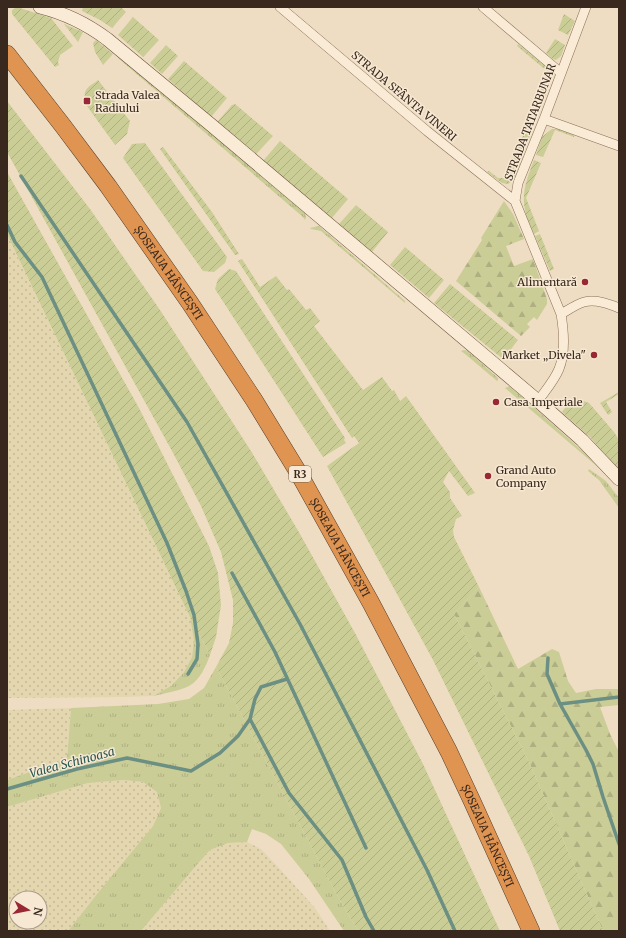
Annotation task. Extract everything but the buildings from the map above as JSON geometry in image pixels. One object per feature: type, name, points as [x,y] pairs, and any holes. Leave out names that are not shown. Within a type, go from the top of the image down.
[{"type":"highway","name":"ȘOSEAUA HÂNCEȘTI","points":[[7,54],[108,186],[185,295],[254,400],[298,472],[371,603],[449,752],[531,931]]},
{"type":"street","points":[[40,7],[54,11],[81,23],[107,39],[222,134],[538,401],[582,440],[619,479]]},
{"type":"street","name":"STRADA SFÂNTA VINERI","points":[[280,7],[427,131],[515,201]]},
{"type":"street","points":[[483,7],[561,73]]},
{"type":"street","name":"STRADA TATARBUNAR","points":[[515,201],[518,183],[586,7]]},
{"type":"street","points":[[544,119],[619,146]]},
{"type":"street","points":[[515,201],[561,314],[564,327],[562,358],[558,370],[538,401]]},
{"type":"street","points":[[561,314],[584,302],[595,301],[619,308]]},
{"type":"shaded area","points":[[7,234],[190,617],[194,641],[192,657],[184,672],[171,686],[153,696],[7,698]]},
{"type":"shaded area","points":[[71,708],[67,759],[7,780],[7,710]]},
{"type":"shaded area","points":[[124,780],[143,782],[157,791],[161,808],[153,826],[68,931],[7,931],[7,807],[88,783]]},
{"type":"shaded area","points":[[247,842],[261,849],[278,867],[315,908],[330,931],[141,931],[210,850],[228,843]]},
{"type":"green space","points":[[83,7],[121,7],[126,12],[112,28],[82,11]]},
{"type":"green space","points":[[15,8],[20,8],[51,18],[73,46],[60,55],[58,62],[59,65],[55,67],[12,14],[12,10]]},
{"type":"green space","points":[[564,14],[575,21],[568,35],[558,30]]},
{"type":"green space","points":[[133,17],[159,40],[143,57],[118,35]]},
{"type":"green space","points":[[64,24],[83,32],[78,42]]},
{"type":"green space","points":[[555,39],[565,45],[561,56],[556,60],[546,53]]},
{"type":"green space","points":[[96,40],[113,54],[103,65],[95,52],[93,43]]},
{"type":"green space","points":[[518,44],[550,70],[551,79],[540,110],[535,106],[548,72],[517,46]]},
{"type":"green space","points":[[166,45],[178,56],[162,74],[150,63]]},
{"type":"green space","points":[[119,57],[189,114],[305,213],[305,220],[118,58]]},
{"type":"green space","points":[[184,61],[227,98],[211,117],[168,79]]},
{"type":"green space","points":[[98,80],[130,121],[127,134],[115,145],[82,99],[85,97],[85,91]]},
{"type":"green space","points":[[7,101],[90,209],[160,310],[251,451],[300,534],[355,633],[423,764],[500,931],[358,931],[337,895],[216,667],[229,643],[233,623],[233,600],[221,552],[201,506],[172,451],[7,152]]},
{"type":"green space","points":[[235,104],[273,136],[255,155],[217,122],[232,105]]},
{"type":"green space","points":[[526,128],[531,133],[515,179],[508,184],[502,183],[487,172],[489,171],[498,178],[506,178]]},
{"type":"green space","points":[[552,129],[558,129],[574,135],[574,137],[555,130],[543,157],[536,155],[542,137]]},
{"type":"green space","points":[[280,141],[348,199],[331,219],[263,161]]},
{"type":"green space","points":[[145,143],[227,257],[225,263],[214,272],[203,271],[123,158],[132,144]]},
{"type":"green space","points":[[163,147],[212,212],[239,254],[235,255],[160,149]]},
{"type":"green space","points":[[534,160],[541,163],[526,198],[539,231],[534,234],[527,219],[524,197],[526,184]]},
{"type":"green space","points":[[7,172],[139,408],[209,546],[218,573],[221,605],[216,637],[210,655],[190,617],[7,234]]},
{"type":"green space","points":[[504,201],[513,214],[524,239],[506,246],[514,266],[533,259],[547,299],[547,304],[537,320],[534,317],[527,324],[530,327],[521,336],[456,281],[482,240],[481,238]]},
{"type":"green space","points":[[356,205],[388,232],[372,252],[339,224]]},
{"type":"green space","points":[[319,226],[405,301],[405,303],[321,231],[310,228]]},
{"type":"green space","points":[[540,234],[554,269],[550,271],[535,236]]},
{"type":"green space","points":[[405,247],[444,280],[429,298],[390,265]]},
{"type":"green space","points":[[242,259],[260,287],[276,276],[306,310],[310,308],[320,321],[314,326],[363,390],[382,377],[392,391],[394,390],[400,401],[406,396],[475,493],[468,496],[449,471],[443,482],[450,492],[450,498],[462,516],[456,519],[453,530],[454,537],[479,587],[454,614],[529,762],[603,931],[560,931],[529,856],[433,660],[327,466],[359,443],[354,436],[352,438],[238,261]]},
{"type":"green space","points":[[229,269],[236,271],[345,438],[344,440],[346,443],[323,457],[215,289],[218,279]]},
{"type":"green space","points":[[450,284],[518,340],[503,359],[434,303]]},
{"type":"green space","points":[[461,351],[468,351],[498,378],[498,380],[497,381]]},
{"type":"green space","points":[[510,386],[597,464],[599,468],[505,388]]},
{"type":"green space","points":[[619,392],[619,394],[606,402],[612,412],[608,415],[600,403]]},
{"type":"green space","points":[[573,397],[589,403],[619,440],[619,471],[590,437],[562,412]]},
{"type":"green space","points":[[589,469],[606,481],[619,498],[619,508],[599,480],[588,471]]},
{"type":"green space","points":[[479,587],[518,669],[552,649],[559,652],[568,681],[576,693],[596,689],[619,689],[619,705],[600,707],[610,734],[619,752],[619,931],[603,931],[529,762],[454,614]]},
{"type":"green space","points":[[190,617],[210,655],[207,664],[196,680],[189,686],[153,696],[171,686],[184,672],[192,657],[194,641]]},
{"type":"green space","points":[[216,667],[337,895],[358,931],[344,931],[309,879],[281,844],[266,834],[252,829],[247,842],[228,843],[210,850],[141,931],[68,931],[153,826],[161,808],[157,792],[143,782],[124,780],[88,783],[7,807],[7,780],[67,759],[71,708],[158,704],[189,699],[204,688]]},
{"type":"waterway","points":[[21,176],[187,422],[300,624],[427,870],[455,931]]},
{"type":"waterway","points":[[7,225],[15,242],[42,277],[167,543],[194,615],[198,644],[197,659],[188,674]]},
{"type":"waterway","points":[[232,573],[275,652],[366,848]]},
{"type":"waterway","points":[[548,658],[547,674],[560,704],[593,764],[619,844]]},
{"type":"waterway","name":"Valea Schinoasa","points":[[7,789],[77,769],[127,758],[191,771],[220,753],[238,736],[250,719],[255,699],[261,687],[287,679]]},
{"type":"waterway","name":"Valea Schinoasa","points":[[560,704],[619,697]]},
{"type":"waterway","points":[[250,719],[289,793],[342,860],[366,917],[374,931]]},
{"type":"place","name":"Strada Valea Radiului","points":[[87,101]]},
{"type":"place","name":"Alimentară","points":[[585,282]]},
{"type":"place","name":"Market „Divela\"","points":[[594,355]]},
{"type":"place","name":"Casa Imperiale","points":[[496,402]]},
{"type":"place","name":"Grand Auto Company","points":[[488,476]]}]
